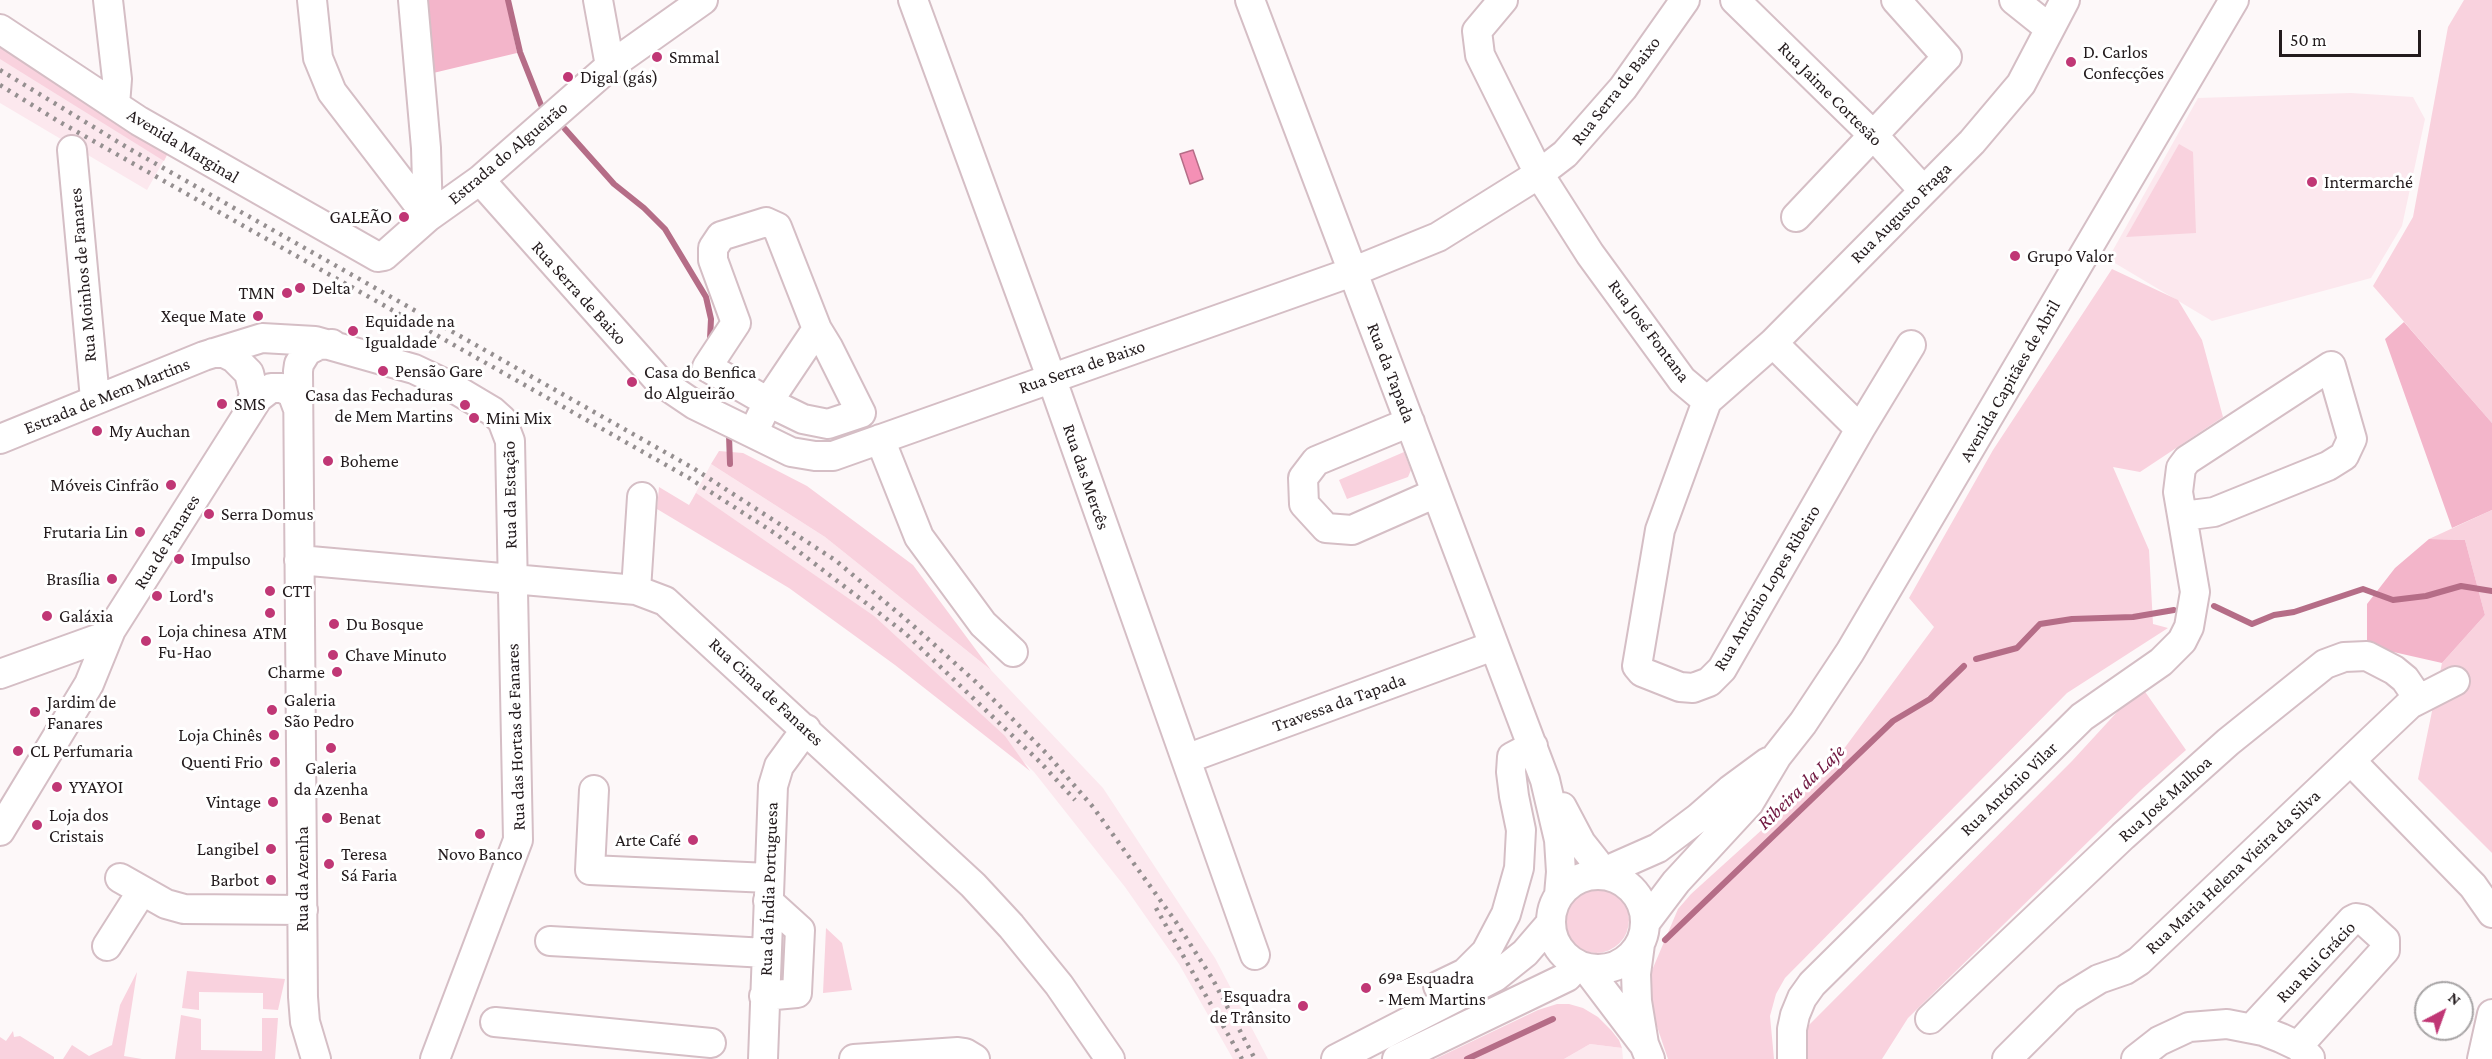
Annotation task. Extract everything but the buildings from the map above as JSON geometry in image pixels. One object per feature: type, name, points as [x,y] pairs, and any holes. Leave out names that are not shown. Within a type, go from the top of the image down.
[{"type":"street","points":[[108,0],[117,79],[115,105]]},
{"type":"street","points":[[312,0],[318,58],[332,92],[428,217]]},
{"type":"street","points":[[413,0],[426,148],[428,217]]},
{"type":"street","points":[[598,0],[610,66]]},
{"type":"street","name":"Estrada do Algueirão","points":[[371,255],[384,256],[428,217],[480,180],[610,66],[703,0]]},
{"type":"street","name":"Rua das Mercês","points":[[913,0],[1051,378],[1255,955]]},
{"type":"street","name":"Rua da Tapada","points":[[1250,0],[1545,780],[1560,847],[1559,895]]},
{"type":"street","name":"Rua José Fontana","points":[[1503,0],[1477,31],[1480,55],[1539,174],[1590,254],[1683,380],[1707,401]]},
{"type":"street","name":"Rua Serra de Baixo","points":[[480,180],[658,380],[695,405],[790,452],[833,456],[1352,272],[1438,237],[1539,174],[1565,154],[1623,88],[1685,0]]},
{"type":"street","name":"Rua Jaime Cortesão","points":[[1736,0],[1873,135],[1923,190]]},
{"type":"street","points":[[1796,216],[1947,57],[1896,0]]},
{"type":"street","points":[[2014,0],[2049,28]]},
{"type":"street","name":"Rua Augusto Fraga","points":[[1707,401],[1773,343],[1972,142],[2021,84],[2065,0]]},
{"type":"street","name":"Avenida Capitães de Abril","points":[[1642,934],[1676,882],[1749,803],[1777,756],[1823,694],[1880,602],[2234,0]]},
{"type":"street","name":"Avenida Marginal","points":[[0,29],[115,105],[371,255]]},
{"type":"street","name":"Rua Moinhos de Fanares","points":[[72,150],[95,399]]},
{"type":"street","points":[[766,222],[777,227],[817,329],[861,413],[828,424],[803,419],[707,367],[736,323],[713,260],[713,248],[721,236],[766,222]]},
{"type":"street","points":[[753,433],[768,402],[817,329]]},
{"type":"street","name":"Rua da Estação","points":[[213,353],[262,338],[297,339],[332,344],[414,369],[492,411],[502,420],[510,441],[512,579]]},
{"type":"street","points":[[1773,343],[1860,429]]},
{"type":"street","name":"Rua da Azenha","points":[[316,1059],[305,1022],[303,997],[298,371],[302,357],[313,347],[332,344]]},
{"type":"street","name":"Rua António Lopes Ribeiro","points":[[1707,401],[1660,530],[1637,666],[1649,676],[1680,687],[1693,688],[1709,682],[1722,669],[1911,345]]},
{"type":"street","points":[[213,353],[224,353],[234,358],[249,373],[254,394],[249,411]]},
{"type":"street","name":"Estrada de Mem Martins","points":[[0,439],[213,353]]},
{"type":"street","name":"Rua António Vilar","points":[[1792,1059],[1792,1029],[1795,1015],[1802,998],[1812,984],[2082,717],[2161,662],[2182,641],[2191,618],[2194,592],[2178,492],[2181,468],[2187,460],[2331,366],[2352,439],[2344,456],[2328,466],[2214,512],[2183,516]]},
{"type":"street","name":"Rua de Fanares","points":[[0,831],[89,684],[111,630],[261,393],[276,387],[292,393],[298,409]]},
{"type":"street","points":[[1410,422],[1316,461],[1303,478],[1304,504],[1326,528],[1352,530],[1436,494]]},
{"type":"street","points":[[880,439],[919,537],[983,624],[1013,652]]},
{"type":"street","points":[[636,590],[642,497]]},
{"type":"street","name":"Rua Cima de Fanares","points":[[299,560],[636,590],[665,600],[946,858],[986,898],[1059,985],[1110,1059]]},
{"type":"street","name":"Rua das Hortas de Fanares","points":[[435,1059],[518,840],[512,579]]},
{"type":"street","points":[[0,674],[100,638],[111,630]]},
{"type":"street","name":"Travessa da Tapada","points":[[1186,759],[1493,646]]},
{"type":"street","name":"Rua José Malhoa","points":[[1930,1018],[2123,836],[2228,742],[2325,664],[2344,657],[2367,656],[2394,670],[2405,679],[2418,698]]},
{"type":"street","name":"Rua Maria Helena Vieira da Silva","points":[[2007,1059],[2068,998],[2099,979],[2125,970],[2139,961],[2418,698],[2455,681]]},
{"type":"street","name":"Rua da Índia Portuguesa","points":[[763,1059],[773,782],[779,766],[806,729]]},
{"type":"street","points":[[1438,986],[1465,973],[1486,952],[1506,914],[1519,868],[1521,830],[1514,796],[1512,757],[1533,746]]},
{"type":"street","name":"Avenida Capitães de Abril","points":[[1603,874],[1658,848],[1730,790],[1777,756]]},
{"type":"street","points":[[2351,761],[2473,886],[2492,913]]},
{"type":"street","name":"Rua da Tapada","points":[[1545,780],[1570,825],[1603,874]]},
{"type":"street","points":[[594,790],[590,870],[769,890],[800,930],[797,993],[764,996]]},
{"type":"street","points":[[1570,825],[1585,838],[1617,851],[1628,852],[1658,848]]},
{"type":"street","points":[[1603,874],[1622,882],[1635,893],[1643,907],[1642,934],[1636,974],[1647,1051],[1582,967],[1564,956],[1554,941],[1550,924],[1552,909],[1559,895],[1568,885],[1580,878],[1603,874]]},
{"type":"street","points":[[107,946],[131,884],[166,904],[184,909],[303,910]]},
{"type":"street","name":"Rua Rui Grácio","points":[[2252,1028],[2352,920],[2362,919],[2385,940],[2385,950],[2305,1052]]},
{"type":"street","points":[[1336,1059],[1495,977],[1525,953],[1550,924]]},
{"type":"street","points":[[1397,1059],[1567,977],[1582,967],[1602,969],[1617,966],[1630,957],[1642,934]]},
{"type":"street","points":[[550,941],[766,953]]},
{"type":"street","points":[[2482,1059],[2492,1014]]},
{"type":"street","points":[[495,1022],[627,1047],[711,1043]]},
{"type":"street","points":[[2136,1059],[2159,1041],[2189,1027],[2227,1024],[2252,1028],[2305,1052]]},
{"type":"street","points":[[854,1059],[958,1052],[975,1059]]},
{"type":"shaded area","points":[[421,0],[506,0],[517,53],[429,74]]},
{"type":"shaded area","points":[[2464,0],[2492,0],[2492,423],[2373,286],[2413,217],[2448,27]]},
{"type":"shaded area","points":[[0,46],[169,151],[147,190],[0,103]]},
{"type":"shaded area","points":[[0,46],[169,151],[164,161],[0,59]]},
{"type":"shaded area","points":[[2351,93],[2413,97],[2425,119],[2402,226],[2371,278],[2212,321],[2108,259],[2198,98]]},
{"type":"shaded area","points":[[2179,144],[2193,152],[2196,233],[2126,237]]},
{"type":"shaded area","points":[[1193,150],[1203,179],[1190,184],[1180,154]]},
{"type":"shaded area","points":[[2112,269],[2178,300],[2202,340],[2223,417],[2140,472],[2113,467],[2149,550],[2153,624],[2168,628],[2067,693],[1785,978],[1776,994],[1770,1016],[1774,1059],[1668,1059],[1648,1000],[1650,975],[1678,909],[1691,894],[1829,769],[1934,627],[1909,598],[1993,450]]},
{"type":"shaded area","points":[[2404,322],[2492,423],[2492,510],[2452,528],[2385,339]]},
{"type":"shaded area","points":[[719,451],[743,453],[807,486],[913,565],[991,670],[825,537],[711,464]]},
{"type":"shaded area","points":[[1404,452],[1411,470],[1408,477],[1347,499],[1339,480]]},
{"type":"shaded area","points":[[711,464],[825,537],[991,670],[1103,788],[1215,958],[1268,1059],[1233,1059],[1179,964],[1125,887],[1034,772],[1001,740],[693,498]]},
{"type":"shaded area","points":[[659,487],[689,505],[696,493],[874,616],[1005,736],[1030,771],[895,665],[789,588],[657,509]]},
{"type":"shaded area","points":[[2492,510],[2492,853],[2418,779],[2442,663],[2485,615],[2465,540],[2429,539]]},
{"type":"shaded area","points":[[2429,539],[2465,540],[2485,615],[2442,663],[2367,646],[2367,604],[2395,568]]},
{"type":"shaded area","points":[[2141,686],[2186,750],[2141,790],[1908,1018],[1882,1059],[1806,1059],[1808,1026],[2072,761]]},
{"type":"shaded area","points":[[1596,887],[1609,890],[1619,897],[1626,907],[1629,920],[1626,933],[1619,943],[1609,950],[1596,953],[1583,950],[1573,943],[1566,933],[1563,920],[1566,907],[1573,897],[1583,890]]},
{"type":"shaded area","points":[[826,928],[842,943],[852,990],[823,993]]},
{"type":"shaded area","points":[[187,971],[285,979],[278,1010],[263,1009],[263,993],[199,992],[199,1010],[182,1008]]},
{"type":"shaded area","points":[[137,972],[124,1056],[142,1059],[63,1059],[72,1045],[89,1056],[112,1045],[120,1005]]},
{"type":"shaded area","points":[[1557,1004],[1569,1004],[1583,1008],[1598,1017],[1619,1040],[1622,1048],[1590,1044],[1564,1059],[1435,1059],[1538,1010]]},
{"type":"shaded area","points":[[181,1015],[201,1019],[201,1050],[262,1051],[262,1018],[278,1018],[275,1059],[175,1059]]},
{"type":"shaded area","points":[[13,1031],[14,1037],[20,1036],[54,1059],[0,1059],[0,1037],[6,1041]]},
{"type":"shaded area","points":[[1590,1044],[1622,1048],[1623,1059],[1564,1059]]},
{"type":"waterway","points":[[508,0],[520,52],[541,105]]},
{"type":"waterway","points":[[565,129],[614,184],[644,208],[665,229],[706,297],[711,319],[710,339]]},
{"type":"waterway","points":[[729,435],[730,464]]},
{"type":"waterway","name":"Ribeira da Laje","points":[[2214,606],[2252,624],[2274,615],[2294,612],[2363,589],[2393,600],[2426,596],[2461,586],[2492,591]]},
{"type":"waterway","name":"Ribeira da Laje","points":[[1976,659],[2017,648],[2040,624],[2072,619],[2133,617],[2174,610]]},
{"type":"waterway","name":"Ribeira da Laje","points":[[1665,940],[1893,721],[1930,699],[1964,666]]},
{"type":"waterway","name":"Ribeira da Laje","points":[[1467,1059],[1553,1019]]},
{"type":"railway","points":[[0,70],[128,148],[693,468],[835,560],[976,682],[1048,755],[1093,807],[1176,922],[1212,978],[1255,1059]]},
{"type":"railway","points":[[0,85],[58,121],[689,478],[776,534],[905,633],[1040,762],[1075,800]]},
{"type":"railway","points":[[1156,908],[1242,1059]]},
{"type":"place","name":"Smmal","points":[[657,57]]},
{"type":"place","name":"D. Carlos Confecções","points":[[2071,62]]},
{"type":"place","name":"Digal (gás)","points":[[568,77]]},
{"type":"place","name":"Intermarché","points":[[2312,182]]},
{"type":"place","name":"GALEÃO","points":[[404,217]]},
{"type":"place","name":"Grupo Valor","points":[[2015,256]]},
{"type":"place","name":"Delta","points":[[300,288]]},
{"type":"place","name":"TMN","points":[[287,293]]},
{"type":"place","name":"Xeque Mate","points":[[258,316]]},
{"type":"place","name":"Equidade na Igualdade","points":[[353,331]]},
{"type":"place","name":"Pensão Gare","points":[[383,371]]},
{"type":"place","name":"Casa do Benfica do Algueirão","points":[[632,382]]},
{"type":"place","name":"SMS","points":[[222,404]]},
{"type":"place","name":"Casa das Fechaduras de Mem Martins","points":[[465,405]]},
{"type":"place","name":"Mini Mix","points":[[474,418]]},
{"type":"place","name":"My Auchan","points":[[97,431]]},
{"type":"place","name":"Boheme","points":[[328,461]]},
{"type":"place","name":"Móveis Cinfrão","points":[[171,485]]},
{"type":"place","name":"Serra Domus","points":[[209,514]]},
{"type":"place","name":"Frutaria Lin","points":[[140,532]]},
{"type":"place","name":"Impulso","points":[[179,559]]},
{"type":"place","name":"Brasília","points":[[112,579]]},
{"type":"place","name":"CTT","points":[[270,591]]},
{"type":"place","name":"Lord's","points":[[157,596]]},
{"type":"place","name":"ATM","points":[[270,613]]},
{"type":"place","name":"Galáxia","points":[[47,616]]},
{"type":"place","name":"Du Bosque","points":[[334,624]]},
{"type":"place","name":"Loja chinesa Fu-Hao","points":[[146,641]]},
{"type":"place","name":"Chave Minuto","points":[[333,655]]},
{"type":"place","name":"Charme","points":[[337,672]]},
{"type":"place","name":"Galeria São Pedro","points":[[272,710]]},
{"type":"place","name":"Jardim de Fanares","points":[[35,712]]},
{"type":"place","name":"Loja Chinês","points":[[274,735]]},
{"type":"place","name":"Galeria da Azenha","points":[[331,748]]},
{"type":"place","name":"CL Perfumaria","points":[[18,751]]},
{"type":"place","name":"Quenti Frio","points":[[275,762]]},
{"type":"place","name":"YYAYOI","points":[[57,787]]},
{"type":"place","name":"Vintage","points":[[273,802]]},
{"type":"place","name":"Benat","points":[[327,818]]},
{"type":"place","name":"Loja dos Cristais","points":[[37,825]]},
{"type":"place","name":"Novo Banco","points":[[480,834]]},
{"type":"place","name":"Arte Café","points":[[693,840]]},
{"type":"place","name":"Langibel","points":[[271,849]]},
{"type":"place","name":"Teresa Sá Faria","points":[[329,864]]},
{"type":"place","name":"Barbot","points":[[271,880]]},
{"type":"place","name":"69ª Esquadra - Mem Martins","points":[[1366,988]]},
{"type":"place","name":"Esquadra de Trânsito","points":[[1303,1006]]}]
